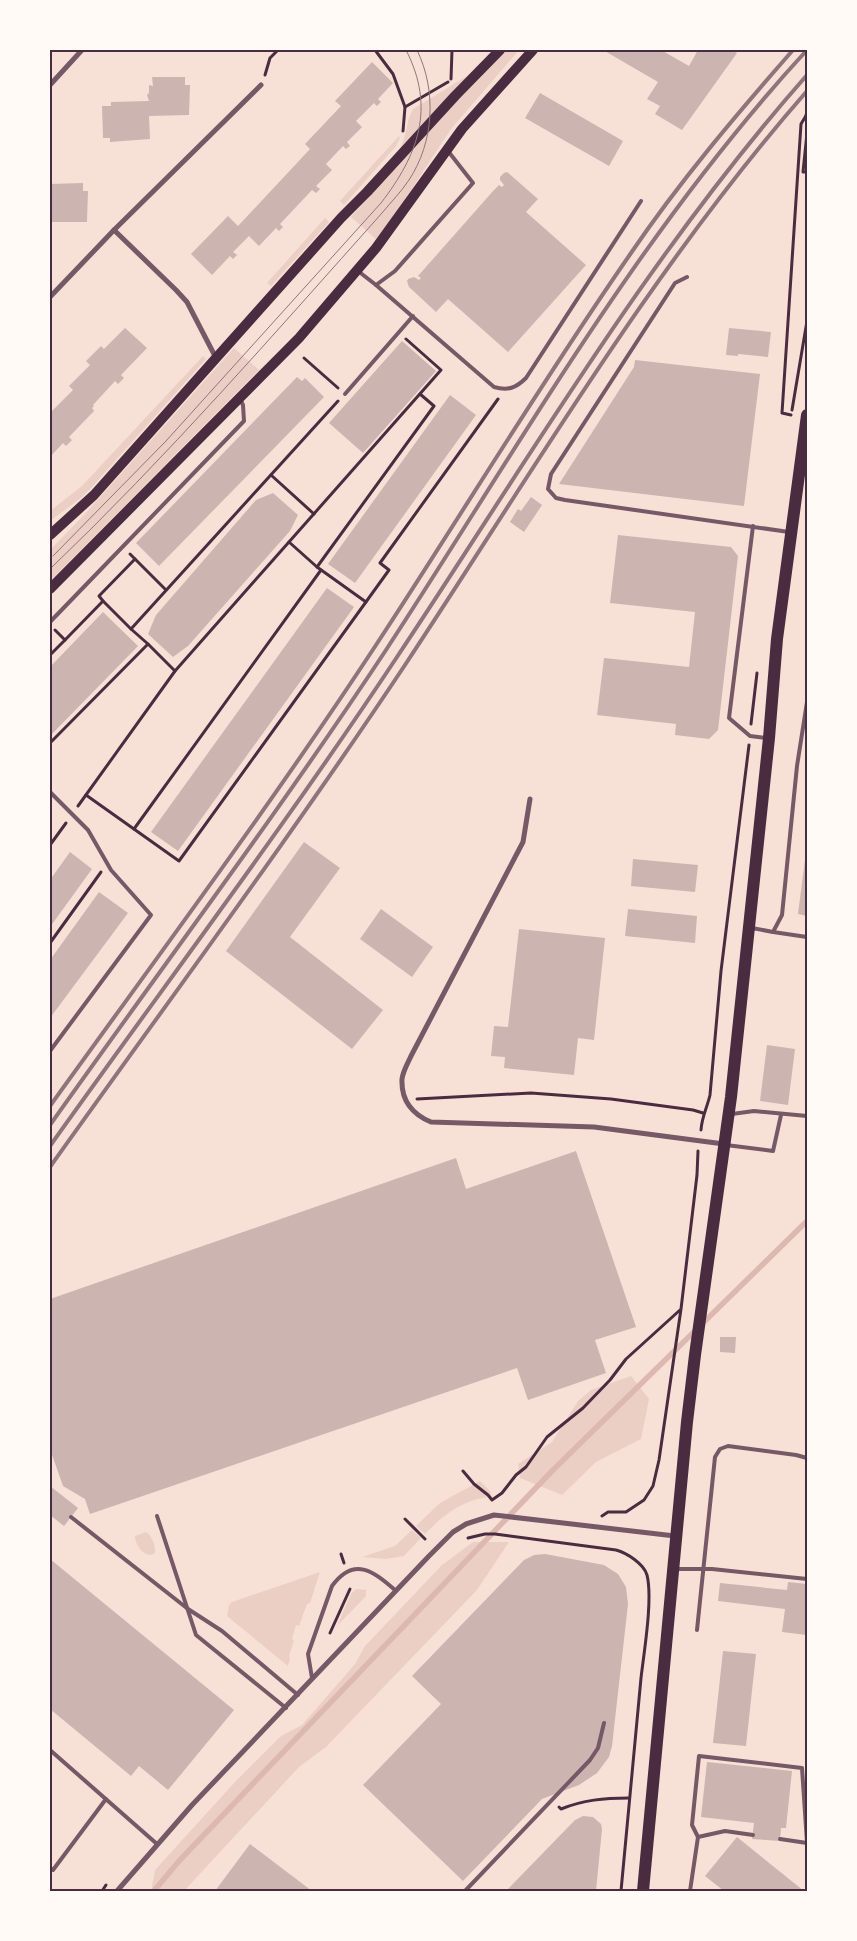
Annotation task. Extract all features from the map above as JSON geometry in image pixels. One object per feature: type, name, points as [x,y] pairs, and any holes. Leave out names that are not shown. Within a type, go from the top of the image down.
[{"type":"main road","points":[[50,535],[94,495],[341,218],[500,50]]},
{"type":"main road","points":[[50,589],[299,338],[358,271],[394,225],[462,129],[533,50]]},
{"type":"main road","points":[[643,1891],[695,1354],[729,1115],[769,738],[777,639],[807,415]]},
{"type":"street","points":[[50,85],[82,50]]},
{"type":"street","points":[[50,297],[114,230],[261,85]]},
{"type":"street","points":[[114,230],[187,302],[216,358]]},
{"type":"street","points":[[530,800],[523,842],[411,1056],[402,1077],[404,1099],[412,1111],[421,1118],[431,1122],[594,1127],[724,1144]]},
{"type":"street","points":[[117,1891],[157,1844],[395,1590],[454,1532],[466,1524],[494,1515],[676,1536]]},
{"type":"lane","points":[[376,284],[394,271],[472,183],[446,149]]},
{"type":"lane","points":[[358,271],[376,284],[494,387],[504,390],[516,387],[526,378],[641,202]]},
{"type":"lane","points":[[687,277],[676,283],[670,291],[551,474],[548,489],[556,498],[565,500],[792,532]]},
{"type":"lane","points":[[345,394],[413,316]]},
{"type":"lane","points":[[50,624],[244,421],[243,406],[240,398]]},
{"type":"lane","points":[[752,526],[729,718],[750,736],[769,738]]},
{"type":"lane","points":[[773,932],[782,915],[797,766],[807,702]]},
{"type":"lane","points":[[50,792],[88,830],[107,863],[151,915],[50,1051]]},
{"type":"lane","points":[[748,927],[807,937]]},
{"type":"lane","points":[[729,1115],[754,1112],[807,1116]]},
{"type":"lane","points":[[724,1144],[773,1151],[781,1115]]},
{"type":"lane","points":[[697,1630],[715,1457],[720,1449],[728,1446],[807,1458]]},
{"type":"lane","points":[[158,1516],[196,1635],[286,1708]]},
{"type":"lane","points":[[71,1517],[188,1609],[222,1631],[298,1694]]},
{"type":"lane","points":[[312,1678],[308,1654],[332,1586],[338,1577],[347,1571],[358,1568],[368,1570],[395,1590]]},
{"type":"lane","points":[[673,1569],[704,1569],[807,1579]]},
{"type":"lane","points":[[465,1891],[590,1760],[598,1748],[604,1723]]},
{"type":"lane","points":[[50,1750],[157,1844]]},
{"type":"lane","points":[[690,1891],[698,1837],[692,1825],[699,1756],[802,1768],[807,1843],[780,1839]]},
{"type":"lane","points":[[50,1868],[52,1870],[106,1799]]},
{"type":"lane","points":[[698,1837],[725,1831],[753,1835]]},
{"type":"path","points":[[261,85],[270,58],[278,50]]},
{"type":"path","points":[[375,50],[393,74],[405,107],[403,123]]},
{"type":"path","points":[[451,80],[452,50]]},
{"type":"path","points":[[405,107],[457,76]]},
{"type":"path","points":[[807,115],[807,126]]},
{"type":"path","points":[[807,115],[801,124],[782,413],[791,415],[807,321]]},
{"type":"path","points":[[807,133],[803,172],[807,172]]},
{"type":"path","points":[[398,333],[441,370]]},
{"type":"path","points":[[131,629],[345,394],[304,358]]},
{"type":"path","points":[[50,845],[175,671],[445,365]]},
{"type":"path","points":[[86,795],[179,861],[389,570],[380,563],[504,390]]},
{"type":"path","points":[[317,567],[434,406],[420,394]]},
{"type":"path","points":[[271,475],[314,514]]},
{"type":"path","points":[[289,542],[320,570],[366,602]]},
{"type":"path","points":[[122,560],[129,553],[166,590]]},
{"type":"path","points":[[135,559],[99,596],[175,671]]},
{"type":"path","points":[[134,829],[320,570]]},
{"type":"path","points":[[50,654],[103,601]]},
{"type":"path","points":[[54,630],[61,623]]},
{"type":"path","points":[[50,624],[65,640]]},
{"type":"path","points":[[50,743],[148,644]]},
{"type":"path","points":[[626,1512],[644,1500],[653,1486],[659,1460],[681,1310],[698,1175],[700,1140],[704,1113],[708,1106],[710,1095],[721,971],[758,667]]},
{"type":"path","points":[[50,943],[107,863]]},
{"type":"path","points":[[404,1099],[531,1093],[611,1099],[704,1113]]},
{"type":"path","points":[[463,1471],[492,1500],[502,1493],[516,1475],[530,1462],[548,1437],[583,1408],[610,1380],[626,1359],[681,1310]]},
{"type":"path","points":[[405,1519],[425,1539]]},
{"type":"path","points":[[476,1535],[495,1534],[616,1550],[641,1564],[647,1574],[649,1590],[628,1798],[621,1891]]},
{"type":"path","points":[[330,1633],[350,1589]]},
{"type":"path","points":[[552,1801],[560,1809],[579,1802],[595,1799],[628,1798]]},
{"type":"shaded area","points":[[507,50],[519,50],[451,129],[392,219],[376,239],[351,217],[458,100]]},
{"type":"shaded area","points":[[467,76],[400,148],[413,109]]},
{"type":"shaded area","points":[[399,136],[400,138],[396,146],[344,205],[340,201]]},
{"type":"shaded area","points":[[325,218],[329,222],[271,286],[267,283]]},
{"type":"shaded area","points":[[234,348],[259,370],[50,581],[50,550],[83,516]]},
{"type":"shaded area","points":[[203,356],[206,359],[92,487],[81,498],[50,521],[50,511],[82,486]]},
{"type":"shaded area","points":[[631,1376],[649,1399],[641,1439],[596,1462],[562,1495],[520,1478],[518,1464],[552,1442],[578,1401],[591,1390]]},
{"type":"shaded area","points":[[480,1481],[490,1491],[492,1497],[464,1504],[439,1520],[425,1534],[416,1526],[440,1503]]},
{"type":"shaded area","points":[[412,1530],[421,1538],[404,1556],[386,1559],[362,1557],[395,1546]]},
{"type":"shaded area","points":[[146,1532],[152,1538],[154,1545],[155,1553],[152,1555],[142,1551],[135,1540],[135,1536]]},
{"type":"shaded area","points":[[473,1542],[509,1542],[477,1590],[326,1747],[299,1767],[184,1891],[151,1891],[155,1870],[234,1783],[281,1736],[302,1725],[355,1664],[365,1646],[442,1565]]},
{"type":"shaded area","points":[[320,1572],[310,1603],[307,1604],[299,1626],[296,1625],[288,1666],[227,1616],[229,1605],[232,1602]]},
{"type":"shaded area","points":[[356,1589],[366,1590],[366,1596],[337,1626],[351,1594]]},
{"type":"building","points":[[603,50],[661,50],[689,66],[698,50],[732,50],[737,53],[682,130],[655,114],[660,106],[647,99],[658,82]]},
{"type":"building","points":[[372,62],[393,83],[378,99],[381,102],[377,106],[374,103],[356,121],[362,127],[347,142],[350,146],[346,149],[343,146],[326,164],[332,170],[316,186],[320,189],[316,193],[312,190],[280,224],[283,227],[279,231],[276,228],[259,246],[249,236],[233,252],[237,255],[233,259],[230,256],[212,275],[191,254],[228,216],[238,226],[310,149],[305,144],[341,106],[335,101]]},
{"type":"building","points":[[152,77],[185,77],[185,85],[190,85],[189,115],[149,116],[150,139],[110,142],[110,138],[103,138],[102,106],[111,106],[111,102],[149,101],[147,95],[149,93],[149,85],[153,86]]},
{"type":"building","points":[[540,93],[623,141],[609,166],[525,118]]},
{"type":"building","points":[[507,172],[538,199],[526,212],[586,265],[508,352],[448,299],[436,312],[409,287],[407,281],[414,277],[419,280],[421,278],[418,276],[494,190],[499,185],[502,187],[504,185],[500,177]]},
{"type":"building","points":[[83,183],[83,191],[88,191],[87,222],[50,222],[50,184]]},
{"type":"building","points":[[125,328],[147,348],[121,375],[124,378],[118,384],[115,381],[93,405],[94,411],[69,437],[72,440],[66,446],[63,443],[50,457],[50,409],[52,411],[73,390],[69,386],[90,365],[86,361],[101,346],[104,349]]},
{"type":"building","points":[[729,328],[771,332],[768,357],[738,354],[738,356],[726,355]]},
{"type":"building","points":[[402,341],[436,371],[363,453],[329,423]]},
{"type":"building","points":[[635,360],[760,374],[744,506],[559,484],[634,367]]},
{"type":"building","points":[[297,377],[302,381],[305,378],[324,397],[159,566],[136,543]]},
{"type":"building","points":[[450,395],[476,415],[355,583],[328,564]]},
{"type":"building","points":[[273,493],[298,515],[290,531],[188,646],[173,657],[148,634],[156,615],[256,500]]},
{"type":"building","points":[[531,497],[542,505],[524,532],[510,522],[518,509],[521,511]]},
{"type":"building","points":[[618,535],[731,547],[738,556],[718,730],[709,739],[675,735],[676,724],[597,715],[604,658],[689,667],[695,612],[610,603]]},
{"type":"building","points":[[327,588],[354,607],[178,851],[151,832]]},
{"type":"building","points":[[103,612],[138,646],[50,736],[50,667]]},
{"type":"building","points":[[304,842],[340,868],[290,937],[383,1010],[352,1049],[226,951]]},
{"type":"building","points":[[70,852],[92,869],[50,927],[50,880]]},
{"type":"building","points":[[807,852],[807,916],[798,914]]},
{"type":"building","points":[[633,859],[698,865],[695,892],[631,886]]},
{"type":"building","points":[[99,892],[128,913],[50,1018],[50,960]]},
{"type":"building","points":[[381,909],[433,947],[412,977],[360,939]]},
{"type":"building","points":[[628,909],[697,916],[695,943],[625,936]]},
{"type":"building","points":[[519,929],[605,938],[594,1040],[578,1038],[574,1075],[504,1068],[505,1057],[491,1056],[494,1026],[508,1027]]},
{"type":"building","points":[[767,1045],[795,1049],[788,1105],[760,1101]]},
{"type":"building","points":[[576,1151],[636,1327],[595,1340],[606,1373],[528,1400],[517,1368],[90,1514],[85,1499],[63,1486],[50,1449],[50,1299],[456,1158],[466,1189]]},
{"type":"building","points":[[720,1337],[736,1337],[735,1353],[720,1352]]},
{"type":"building","points":[[50,1486],[78,1508],[64,1526],[50,1515]]},
{"type":"building","points":[[545,1554],[604,1565],[618,1574],[626,1587],[628,1604],[612,1746],[609,1757],[597,1773],[579,1785],[542,1799],[463,1881],[363,1785],[441,1704],[412,1676],[524,1560],[534,1555]]},
{"type":"building","points":[[50,1559],[234,1710],[168,1790],[139,1766],[131,1776],[50,1709]]},
{"type":"building","points":[[788,1582],[807,1584],[807,1635],[782,1632],[785,1609],[718,1601],[720,1583],[787,1590]]},
{"type":"building","points":[[723,1651],[756,1654],[746,1746],[713,1743]]},
{"type":"building","points":[[707,1762],[792,1771],[786,1828],[781,1828],[780,1841],[752,1839],[754,1823],[701,1817]]},
{"type":"building","points":[[583,1816],[593,1817],[601,1824],[602,1829],[596,1891],[506,1891],[575,1820]]},
{"type":"building","points":[[737,1837],[804,1891],[724,1891],[705,1876]]},
{"type":"building","points":[[250,1844],[312,1891],[215,1891]]},
{"type":"waterway","points":[[154,1891],[179,1861],[553,1470],[807,1221]]},
{"type":"tram line","points":[[53,556],[166,441],[381,203],[394,185],[413,149],[419,130],[421,111],[420,92],[415,71],[406,50]]},
{"type":"tram line","points":[[50,569],[178,439],[301,304],[409,180],[424,149],[430,116],[428,82],[417,50]]},
{"type":"railway","points":[[50,1106],[216,877],[337,704],[598,301],[650,226],[709,149],[793,50]]},
{"type":"railway","points":[[50,1125],[262,830],[386,650],[534,418],[636,265],[746,119],[807,50]]},
{"type":"railway","points":[[50,1146],[269,842],[355,719],[592,359],[643,286],[749,143],[807,75]]},
{"type":"railway","points":[[50,1167],[362,729],[548,444],[646,299],[697,228],[751,158],[807,91]]}]
